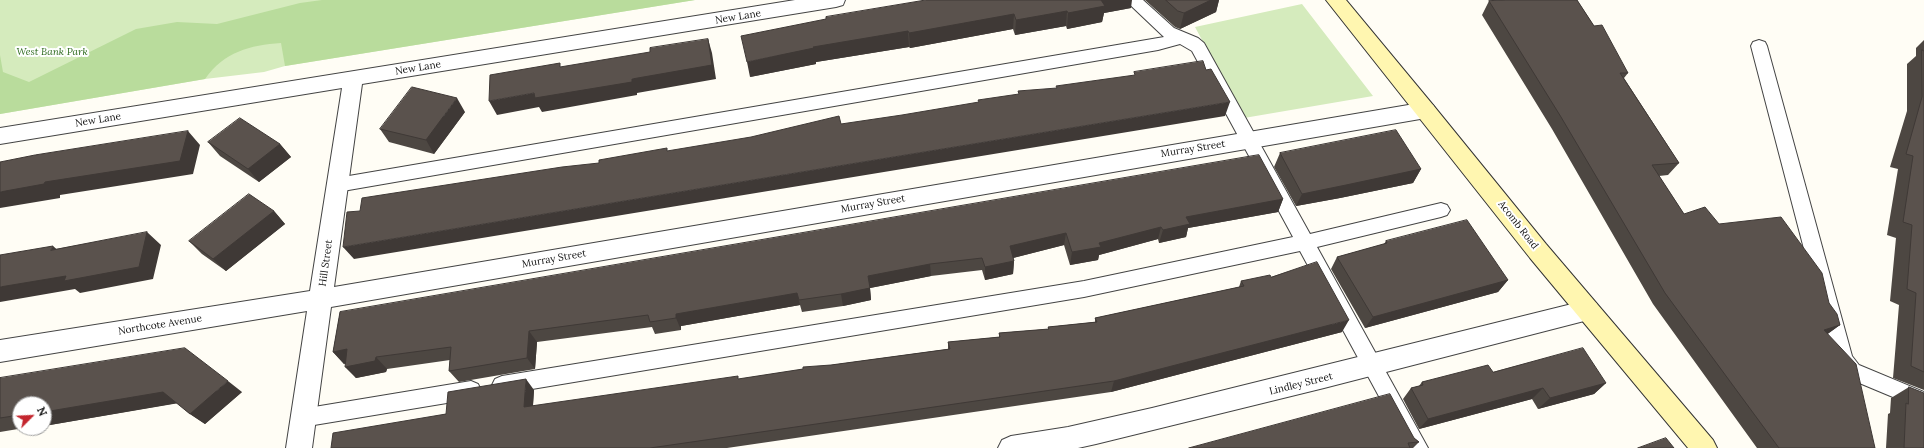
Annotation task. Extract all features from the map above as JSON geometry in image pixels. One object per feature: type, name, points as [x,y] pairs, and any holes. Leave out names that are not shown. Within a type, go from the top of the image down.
[{"type":"main road","name":"Acomb Road","points":[[1335,0],[1426,110],[1538,251],[1704,448]]},
{"type":"street","name":"New Lane","points":[[0,136],[836,0]]},
{"type":"street","name":"Hill Street","points":[[299,448],[302,418],[353,78]]},
{"type":"street","name":"Murray Street","points":[[320,299],[1426,110]]},
{"type":"street","name":"Northcote Avenue","points":[[0,351],[320,299]]},
{"type":"street","name":"Lindley Street","points":[[1011,448],[1094,434],[1374,366],[1588,310]]},
{"type":"lane","points":[[1133,0],[1168,32],[1192,42],[1198,47],[1418,448]]},
{"type":"lane","points":[[337,185],[1150,46],[1180,38]]},
{"type":"lane","points":[[1759,46],[1842,360],[1852,371],[1924,401]]},
{"type":"lane","points":[[302,418],[1084,289],[1306,242],[1441,210]]},
{"type":"green space","name":"West Bank Park","points":[[0,0],[695,0],[285,66],[264,72],[205,79],[0,114]]},
{"type":"green space","name":"West Bank Park","points":[[322,0],[695,0],[285,66],[281,43],[270,44],[248,48],[229,56],[212,70],[205,79],[0,114],[0,55],[3,72],[29,82],[136,29],[177,22],[217,24],[300,3]]},
{"type":"green space","points":[[1302,4],[1373,96],[1244,118],[1195,27]]},
{"type":"building","points":[[926,0],[1101,0],[1105,6],[1016,20],[1014,14],[909,33],[908,31],[813,47],[814,48],[747,62],[741,36],[826,19],[826,17]]},
{"type":"building","points":[[1166,0],[1211,0],[1184,13],[1178,11]]},
{"type":"building","points":[[1577,0],[1594,26],[1602,25],[1628,73],[1620,73],[1679,163],[1652,165],[1684,214],[1705,207],[1719,224],[1781,217],[1822,273],[1829,303],[1837,314],[1840,325],[1824,330],[1856,364],[1875,448],[1779,448],[1665,293],[1561,117],[1489,1]]},
{"type":"building","points":[[708,39],[712,65],[632,79],[632,82],[535,98],[534,93],[489,101],[490,75],[560,63],[560,67],[650,52],[650,48]]},
{"type":"building","points":[[1922,50],[1924,51],[1924,372],[1911,366],[1916,293],[1907,289],[1912,225],[1903,222],[1913,156],[1906,154],[1922,97]]},
{"type":"building","points":[[1203,61],[1206,70],[1211,69],[1230,102],[343,247],[347,212],[360,211],[362,198],[562,167],[599,163],[599,160],[667,148],[667,151],[751,137],[839,116],[841,124],[902,115],[979,102],[978,100],[1019,94],[1018,91],[1057,88],[1056,86],[1135,75],[1134,72]]},
{"type":"building","points":[[412,87],[457,98],[426,140],[380,129]]},
{"type":"building","points":[[240,118],[280,144],[248,169],[208,142]]},
{"type":"building","points":[[1396,130],[1421,169],[1302,194],[1280,153]]},
{"type":"building","points":[[188,131],[180,161],[45,182],[44,184],[0,192],[0,162],[35,155]]},
{"type":"building","points":[[1259,155],[1283,199],[1186,217],[1190,224],[1163,230],[1161,227],[1099,243],[1101,247],[1072,252],[1066,233],[1010,246],[1014,261],[985,267],[982,258],[930,264],[868,276],[870,288],[841,294],[799,300],[797,293],[676,314],[676,318],[650,322],[648,315],[529,331],[527,358],[449,371],[451,347],[376,357],[375,361],[345,367],[347,349],[333,352],[340,312]]},
{"type":"building","points":[[249,194],[274,211],[213,259],[189,241]]},
{"type":"building","points":[[1467,220],[1508,280],[1373,317],[1337,257],[1387,243],[1386,241]]},
{"type":"building","points":[[147,232],[139,267],[64,281],[66,276],[0,287],[0,255],[53,246],[51,250]]},
{"type":"building","points":[[1317,262],[1349,320],[1114,381],[650,448],[331,448],[333,433],[446,414],[448,392],[526,379],[524,407],[738,376],[738,379],[803,369],[803,367],[831,365],[950,349],[948,342],[1000,337],[999,333],[1049,329],[1048,327],[1097,322],[1095,318],[1244,286],[1241,281],[1270,275],[1271,277]]},
{"type":"building","points":[[185,348],[228,381],[190,414],[163,392],[52,411],[52,396],[12,396],[12,416],[0,418],[0,378]]},
{"type":"building","points":[[1583,348],[1606,383],[1550,398],[1543,388],[1428,419],[1411,388],[1423,385],[1422,382],[1488,365],[1493,372]]},
{"type":"building","points":[[1909,387],[1924,393],[1924,448],[1904,448],[1906,403],[1908,404]]},
{"type":"building","points":[[1390,394],[1414,438],[1419,442],[1408,443],[1410,448],[1189,448]]},
{"type":"building","points":[[1666,438],[1674,448],[1638,448]]}]
